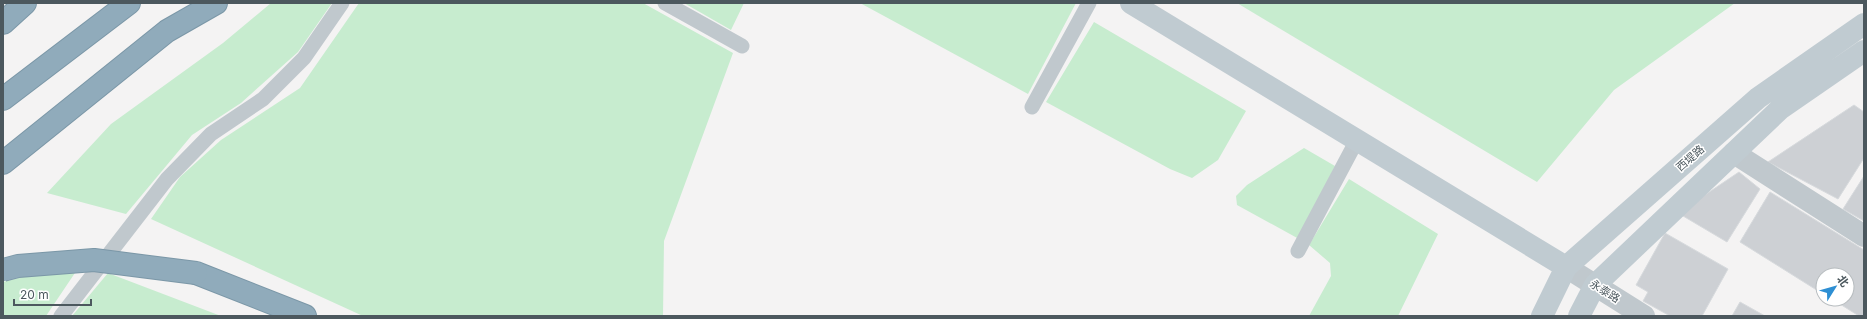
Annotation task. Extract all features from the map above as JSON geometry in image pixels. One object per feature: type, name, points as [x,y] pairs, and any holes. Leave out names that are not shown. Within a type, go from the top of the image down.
[{"type":"highway","points":[[3,23],[25,3]]},
{"type":"highway","points":[[3,99],[129,3]]},
{"type":"highway","points":[[3,162],[167,32],[216,3]]},
{"type":"highway","points":[[3,270],[18,266],[94,260],[196,273],[305,316]]},
{"type":"street","points":[[1131,3],[1566,267]]},
{"type":"street","name":"西堤路","points":[[1542,316],[1566,267],[1758,98],[1864,24]]},
{"type":"street","points":[[1579,316],[1594,285],[1780,109],[1864,51]]},
{"type":"street","points":[[1734,153],[1864,236]]},
{"type":"street","name":"永泰路","points":[[1566,267],[1644,316]]},
{"type":"lane","points":[[61,316],[166,179],[211,134],[263,99],[304,58],[342,3]]},
{"type":"lane","points":[[665,3],[742,46]]},
{"type":"lane","points":[[1032,107],[1090,3]]},
{"type":"lane","points":[[1298,251],[1357,140]]},
{"type":"green space","points":[[271,3],[332,3],[298,52],[241,103],[192,135],[126,214],[47,193],[111,124],[223,43]]},
{"type":"green space","points":[[359,3],[643,3],[733,53],[664,241],[663,316],[363,316],[151,219],[180,177],[221,140],[300,88]]},
{"type":"green space","points":[[684,3],[744,3],[731,30]]},
{"type":"green space","points":[[860,3],[1076,3],[1028,94]]},
{"type":"green space","points":[[1237,3],[1735,3],[1614,90],[1537,182]]},
{"type":"green space","points":[[1094,22],[1246,111],[1218,160],[1192,178],[1170,169],[1046,102]]},
{"type":"green space","points":[[1304,148],[1335,166],[1299,239],[1237,205],[1236,196],[1247,185]]},
{"type":"green space","points":[[1349,179],[1438,234],[1398,316],[1309,316],[1331,276],[1330,263],[1309,245]]},
{"type":"green space","points":[[83,261],[46,316],[3,316],[3,282]]},
{"type":"green space","points":[[108,273],[221,316],[72,316]]},
{"type":"building","points":[[1854,105],[1864,112],[1864,158],[1838,199],[1768,162]]},
{"type":"building","points":[[1739,172],[1760,189],[1727,242],[1678,213]]},
{"type":"building","points":[[1864,176],[1864,221],[1843,209]]},
{"type":"building","points":[[1770,192],[1864,250],[1864,316],[1859,316],[1845,307],[1855,307],[1855,267],[1815,267],[1815,289],[1740,242]]},
{"type":"building","points":[[1665,233],[1728,269],[1702,316],[1670,316],[1643,301],[1648,292],[1636,285]]},
{"type":"building","points":[[1740,302],[1765,316],[1732,316]]}]
